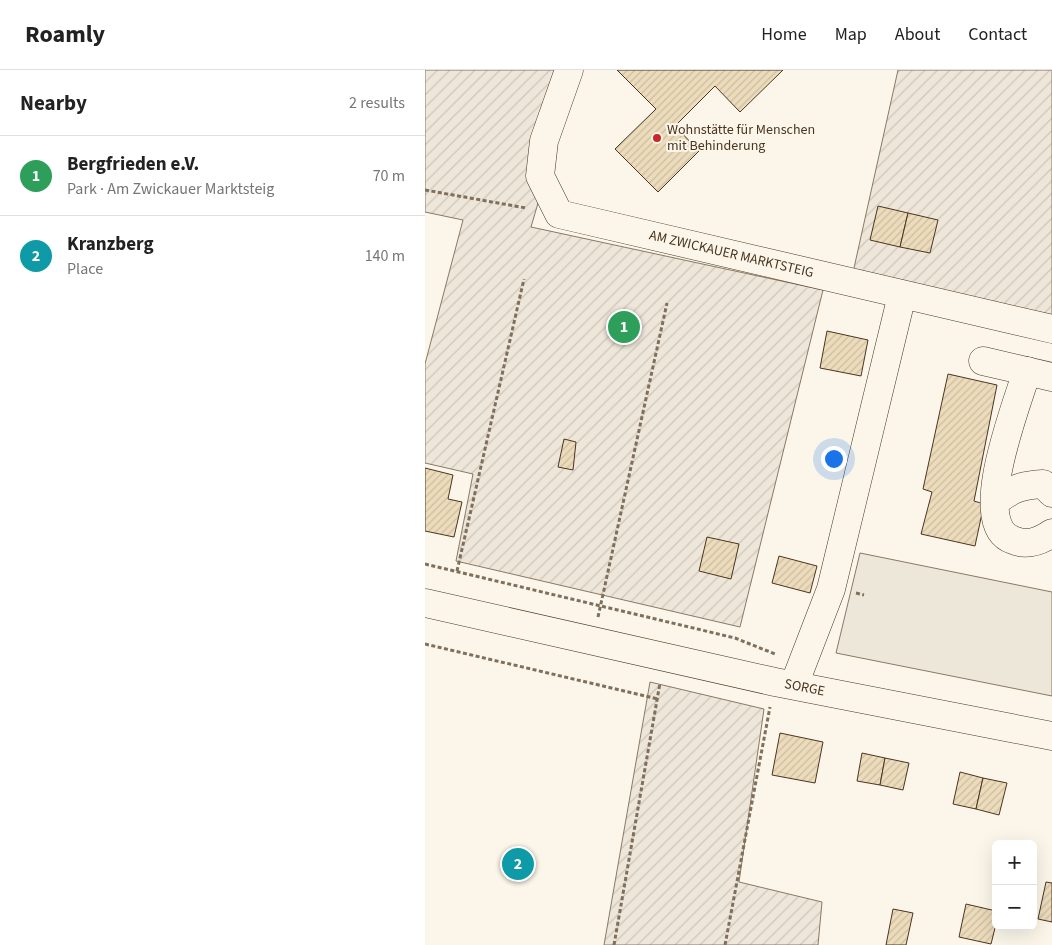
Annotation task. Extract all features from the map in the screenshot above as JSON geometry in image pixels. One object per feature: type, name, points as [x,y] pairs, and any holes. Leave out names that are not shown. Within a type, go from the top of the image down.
[{"type":"main road","points":[[559,214],[540,176],[544,141],[569,70]]},
{"type":"main road","name":"AM ZWICKAUER MARKTSTEIG","points":[[559,214],[1052,329]]},
{"type":"main road","points":[[789,679],[831,589],[901,295]]},
{"type":"main road","points":[[983,361],[1040,374],[995,477],[995,502],[998,526],[1007,538],[1023,544],[1042,540],[1052,533]]},
{"type":"main road","points":[[995,502],[1008,491],[1023,485],[1043,484],[1052,493]]},
{"type":"main road","name":"SORGE","points":[[425,603],[592,642],[663,657],[789,679],[1052,736]]},
{"type":"path","points":[[425,190],[559,214]]},
{"type":"path","points":[[457,571],[524,279]]},
{"type":"path","points":[[592,642],[667,303]]},
{"type":"path","points":[[425,564],[735,638],[760,646],[789,679],[725,945]]},
{"type":"path","points":[[425,644],[658,700]]},
{"type":"path","points":[[614,945],[658,700],[663,657]]},
{"type":"shaded area","points":[[425,70],[577,70],[531,227],[823,290],[740,627],[456,561],[473,474],[425,463],[425,364],[463,220],[425,212]]},
{"type":"shaded area","points":[[898,70],[1052,70],[1052,342],[848,295]]},
{"type":"shaded area","points":[[860,553],[1052,592],[1052,696],[836,653]]},
{"type":"shaded area","points":[[650,682],[764,709],[739,882],[822,902],[818,945],[604,945]]},
{"type":"building","name":"Wohnstätte für Menschen mit Behinderung","points":[[617,70],[783,70],[740,112],[715,86],[675,126],[699,151],[658,192],[615,149],[656,109]]},
{"type":"building","points":[[878,206],[908,213],[900,247],[870,240]]},
{"type":"building","points":[[908,213],[938,220],[930,253],[900,247]]},
{"type":"building","points":[[827,331],[868,340],[861,376],[820,368]]},
{"type":"building","points":[[948,374],[997,385],[974,501],[984,504],[975,546],[921,534],[932,492],[923,489]]},
{"type":"building","points":[[564,439],[576,442],[573,470],[558,467]]},
{"type":"building","points":[[425,468],[453,475],[448,499],[462,502],[454,537],[425,531]]},
{"type":"building","points":[[707,537],[739,544],[731,579],[699,571]]},
{"type":"building","points":[[779,556],[817,566],[810,593],[772,583]]},
{"type":"building","points":[[780,733],[823,742],[815,783],[772,775]]},
{"type":"building","points":[[862,753],[885,758],[880,785],[857,781]]},
{"type":"building","points":[[885,758],[909,763],[903,790],[880,785]]},
{"type":"building","points":[[960,772],[983,778],[976,809],[953,804]]},
{"type":"building","points":[[983,778],[1007,783],[999,815],[976,809]]},
{"type":"building","points":[[1046,882],[1052,883],[1052,922],[1038,919]]},
{"type":"building","points":[[966,904],[992,910],[992,930],[994,930],[991,944],[959,937]]},
{"type":"building","points":[[893,909],[913,913],[906,945],[886,945]]},
{"type":"place","name":"Wohnstätte für Menschen mit Behinderung","points":[[657,138]]},
{"type":"place","name":"Bergfrieden e.V.","points":[[624,327]]},
{"type":"place","name":"Kranzberg","points":[[518,864]]}]
